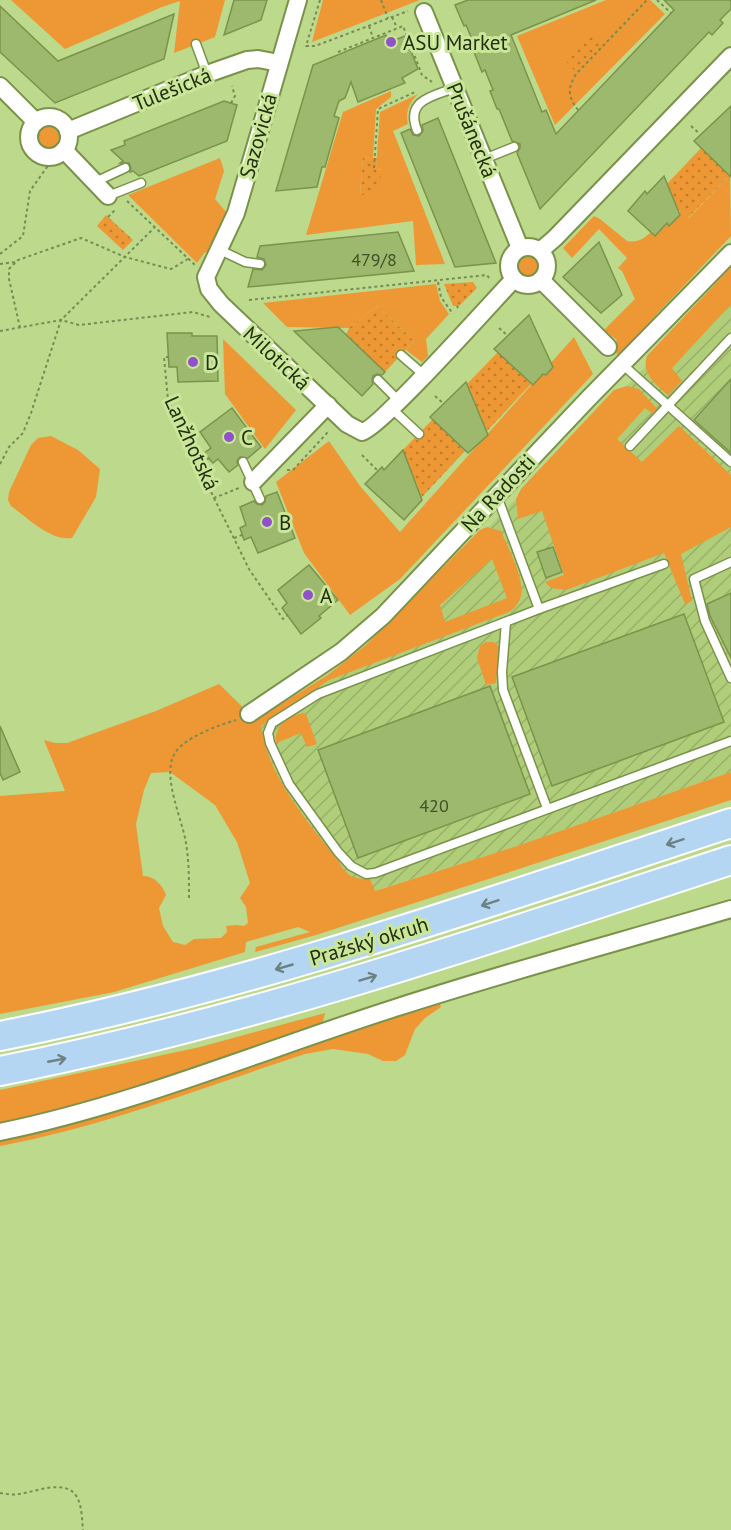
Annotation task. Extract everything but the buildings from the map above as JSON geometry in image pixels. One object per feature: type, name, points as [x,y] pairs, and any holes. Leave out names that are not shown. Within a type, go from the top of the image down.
[{"type":"highway","name":"Pražský okruh","points":[[0,1071],[170,1034],[434,957],[633,874],[731,823]]},
{"type":"highway","name":"Pražský okruh","points":[[0,1036],[111,1012],[272,971],[423,925],[633,874],[731,860]]},
{"type":"street","name":"Sazovická","points":[[205,265],[220,250],[236,213],[298,0]]},
{"type":"street","name":"Prušánecká","points":[[418,11],[454,88],[520,248]]},
{"type":"street","points":[[540,250],[555,238],[731,56]]},
{"type":"street","name":"Tulešická","points":[[68,131],[207,74],[248,60],[258,59],[279,63]]},
{"type":"street","points":[[0,86],[36,122]]},
{"type":"street","points":[[60,153],[69,138],[68,131],[57,119],[46,117],[36,122],[32,126],[29,138],[33,149],[42,156],[60,153],[116,196]]},
{"type":"street","points":[[531,246],[540,250],[547,262],[547,268],[541,280],[531,285],[524,285],[514,279],[508,268],[515,251],[531,246]]},
{"type":"street","name":"Na Radosti","points":[[249,714],[341,652],[362,635],[731,253]]},
{"type":"street","name":"Milotická","points":[[205,265],[206,281],[213,296],[355,430],[362,432],[369,430],[395,405]]},
{"type":"street","points":[[395,405],[514,279]]},
{"type":"street","points":[[541,280],[608,347]]},
{"type":"street","name":"Lanžhotská","points":[[253,482],[328,405]]},
{"type":"street","points":[[0,1132],[55,1120],[137,1096],[395,1008],[731,909]]},
{"type":"lane","points":[[196,44],[207,74]]},
{"type":"lane","points":[[417,130],[413,116],[417,106],[428,98],[454,88]]},
{"type":"lane","points":[[483,159],[514,147]]},
{"type":"lane","points":[[95,182],[125,168]]},
{"type":"lane","points":[[116,196],[141,183]]},
{"type":"lane","points":[[220,250],[245,262],[260,264]]},
{"type":"lane","points":[[630,446],[731,338]]},
{"type":"lane","points":[[401,355],[424,375]]},
{"type":"lane","points":[[622,364],[731,462]]},
{"type":"lane","points":[[378,380],[419,434]]},
{"type":"lane","points":[[243,462],[260,499]]},
{"type":"lane","points":[[496,495],[539,609]]},
{"type":"lane","points":[[731,562],[694,579],[705,621],[731,678]]},
{"type":"lane","points":[[664,564],[539,609],[318,694],[272,723],[268,732],[270,743],[289,784],[338,852],[351,866],[366,874],[375,873],[731,741]]},
{"type":"lane","points":[[507,622],[502,672],[503,690],[548,808]]},
{"type":"path","points":[[320,0],[306,46],[315,46],[388,18],[418,11]]},
{"type":"path","points":[[381,0],[388,18]]},
{"type":"path","points":[[578,110],[568,91],[571,81],[647,0]]},
{"type":"path","points":[[657,0],[671,14]]},
{"type":"path","points":[[392,17],[397,28]]},
{"type":"path","points":[[368,26],[373,38]]},
{"type":"path","points":[[338,52],[403,26],[422,75],[432,82]]},
{"type":"path","points":[[577,66],[580,70]]},
{"type":"path","points":[[231,103],[235,96],[232,86]]},
{"type":"path","points":[[374,168],[378,109],[418,90]]},
{"type":"path","points":[[691,126],[700,134]]},
{"type":"path","points":[[0,254],[23,236],[30,191],[60,153]]},
{"type":"path","points":[[116,196],[197,267],[205,265]]},
{"type":"path","points":[[0,464],[9,447],[23,433],[61,320],[154,228]]},
{"type":"path","points":[[20,328],[9,279],[9,269],[18,260],[81,238],[126,257],[171,269],[188,260]]},
{"type":"path","points":[[0,264],[15,262]]},
{"type":"path","points":[[249,300],[487,276],[489,278]]},
{"type":"path","points":[[438,281],[441,297],[453,314]]},
{"type":"path","points":[[0,331],[61,320],[87,325],[193,312],[219,319]]},
{"type":"path","points":[[499,328],[507,335]]},
{"type":"path","name":"Lanžhotská","points":[[169,357],[164,357],[168,400],[214,498],[253,482]]},
{"type":"path","points":[[435,396],[442,403]]},
{"type":"path","points":[[192,451],[197,449],[209,459],[199,468]]},
{"type":"path","points":[[362,456],[378,471]]},
{"type":"path","points":[[214,498],[249,569],[284,619],[288,615]]},
{"type":"path","points":[[234,538],[242,535]]},
{"type":"path","points":[[189,898],[189,864],[172,787],[170,771],[172,759],[179,748],[192,739],[220,724],[249,714]]},
{"type":"path","points":[[0,1493],[16,1495],[52,1487],[64,1488],[77,1498],[83,1530]]},
{"type":"shaded area","points":[[11,0],[225,0],[215,37],[174,53],[180,1],[65,49]]},
{"type":"shaded area","points":[[323,0],[420,0],[312,42]]},
{"type":"shaded area","points":[[606,0],[650,0],[665,14],[555,125],[517,36]]},
{"type":"shaded area","points":[[589,33],[600,45],[574,70],[564,59]]},
{"type":"shaded area","points":[[391,91],[391,97],[376,109],[373,158],[363,157],[360,194],[381,170],[376,169],[380,112],[418,94],[409,107],[408,124],[393,131],[445,264],[416,265],[413,221],[306,235],[343,112]]},
{"type":"shaded area","points":[[48,126],[56,129],[59,137],[56,145],[48,148],[40,145],[37,137],[40,129]]},
{"type":"shaded area","points":[[701,148],[730,175],[688,218],[680,210],[678,212],[667,184]]},
{"type":"shaded area","points":[[363,157],[377,158],[376,169],[381,170],[380,188],[368,195],[360,195]]},
{"type":"shaded area","points":[[220,158],[224,171],[215,199],[227,213],[218,242],[208,254],[205,252],[197,263],[128,195]]},
{"type":"shaded area","points":[[730,175],[731,236],[618,355],[610,347],[617,340],[604,330],[635,299],[622,271],[618,268],[627,258],[599,229],[572,258],[563,248],[594,216],[627,241],[640,240],[651,232],[655,236],[667,223],[670,225],[680,215],[680,210],[689,218]]},
{"type":"shaded area","points":[[106,215],[133,240],[123,250],[97,226]]},
{"type":"shaded area","points":[[528,254],[536,257],[539,265],[536,273],[528,276],[520,273],[517,265],[520,257]]},
{"type":"shaded area","points":[[731,267],[731,304],[672,368],[682,381],[668,395],[654,383],[648,373],[647,356]]},
{"type":"shaded area","points":[[731,279],[731,772],[514,847],[364,894],[204,767],[376,642]]},
{"type":"shaded area","points":[[473,282],[477,288],[459,306],[453,306],[444,284]]},
{"type":"shaded area","points":[[436,284],[440,301],[449,314],[426,339],[428,356],[422,362],[406,350],[414,341],[377,306],[349,328],[287,327],[263,303]]},
{"type":"shaded area","points":[[377,306],[414,341],[385,372],[346,335],[349,328]]},
{"type":"shaded area","points":[[574,337],[593,374],[400,579],[350,615],[304,553],[276,482],[329,441],[360,486],[400,532]]},
{"type":"shaded area","points":[[223,339],[296,410],[265,449],[225,394]]},
{"type":"shaded area","points":[[498,352],[531,384],[487,431],[467,384]]},
{"type":"shaded area","points":[[627,386],[639,389],[657,409],[653,414],[645,408],[617,439],[642,462],[679,426],[731,475],[731,527],[681,554],[692,601],[685,604],[664,553],[566,590],[551,588],[545,582],[564,575],[542,511],[518,519],[516,499],[521,489],[614,390]]},
{"type":"shaded area","points":[[433,419],[465,451],[421,498],[417,484],[402,455],[403,450]]},
{"type":"shaded area","points":[[51,436],[78,450],[100,469],[96,497],[72,538],[56,536],[48,532],[11,506],[8,500],[9,492],[31,445],[38,438]]},
{"type":"shaded area","points":[[487,527],[501,531],[515,563],[521,595],[519,602],[511,611],[329,680],[261,726],[265,745],[281,781],[302,814],[345,871],[355,878],[370,879],[375,891],[514,847],[731,772],[731,800],[316,935],[255,952],[256,947],[310,932],[298,927],[246,942],[245,952],[114,992],[0,1014],[0,796],[65,791],[44,740],[67,743],[156,711],[219,684],[256,720],[329,674],[366,645],[480,530]],"holes":[[[492,559],[507,598],[445,622],[440,605]],[[170,772],[215,805],[237,842],[250,883],[240,898],[246,907],[248,923],[244,926],[226,926],[227,932],[221,938],[194,939],[185,945],[173,942],[163,926],[159,908],[166,895],[154,879],[143,876],[136,824],[144,790],[151,773]]]},
{"type":"shaded area","points":[[486,642],[494,642],[500,648],[496,683],[486,685],[477,658],[480,646]]},
{"type":"shaded area","points":[[304,713],[317,744],[307,747],[301,733],[276,743],[277,732],[283,723],[293,716]]},
{"type":"shaded area","points":[[439,1001],[441,1007],[425,1018],[415,1029],[405,1055],[396,1061],[383,1061],[368,1054],[333,1049],[305,1054],[116,1117],[0,1146],[0,1136]]},
{"type":"shaded area","points":[[325,1013],[321,1029],[256,1052],[0,1128],[0,1090],[200,1047]]},
{"type":"place","name":"ASU Market","points":[[391,42]]},
{"type":"place","name":"D","points":[[193,362]]},
{"type":"place","name":"C","points":[[229,437]]},
{"type":"place","name":"B","points":[[267,522]]},
{"type":"place","name":"A","points":[[308,595]]}]
